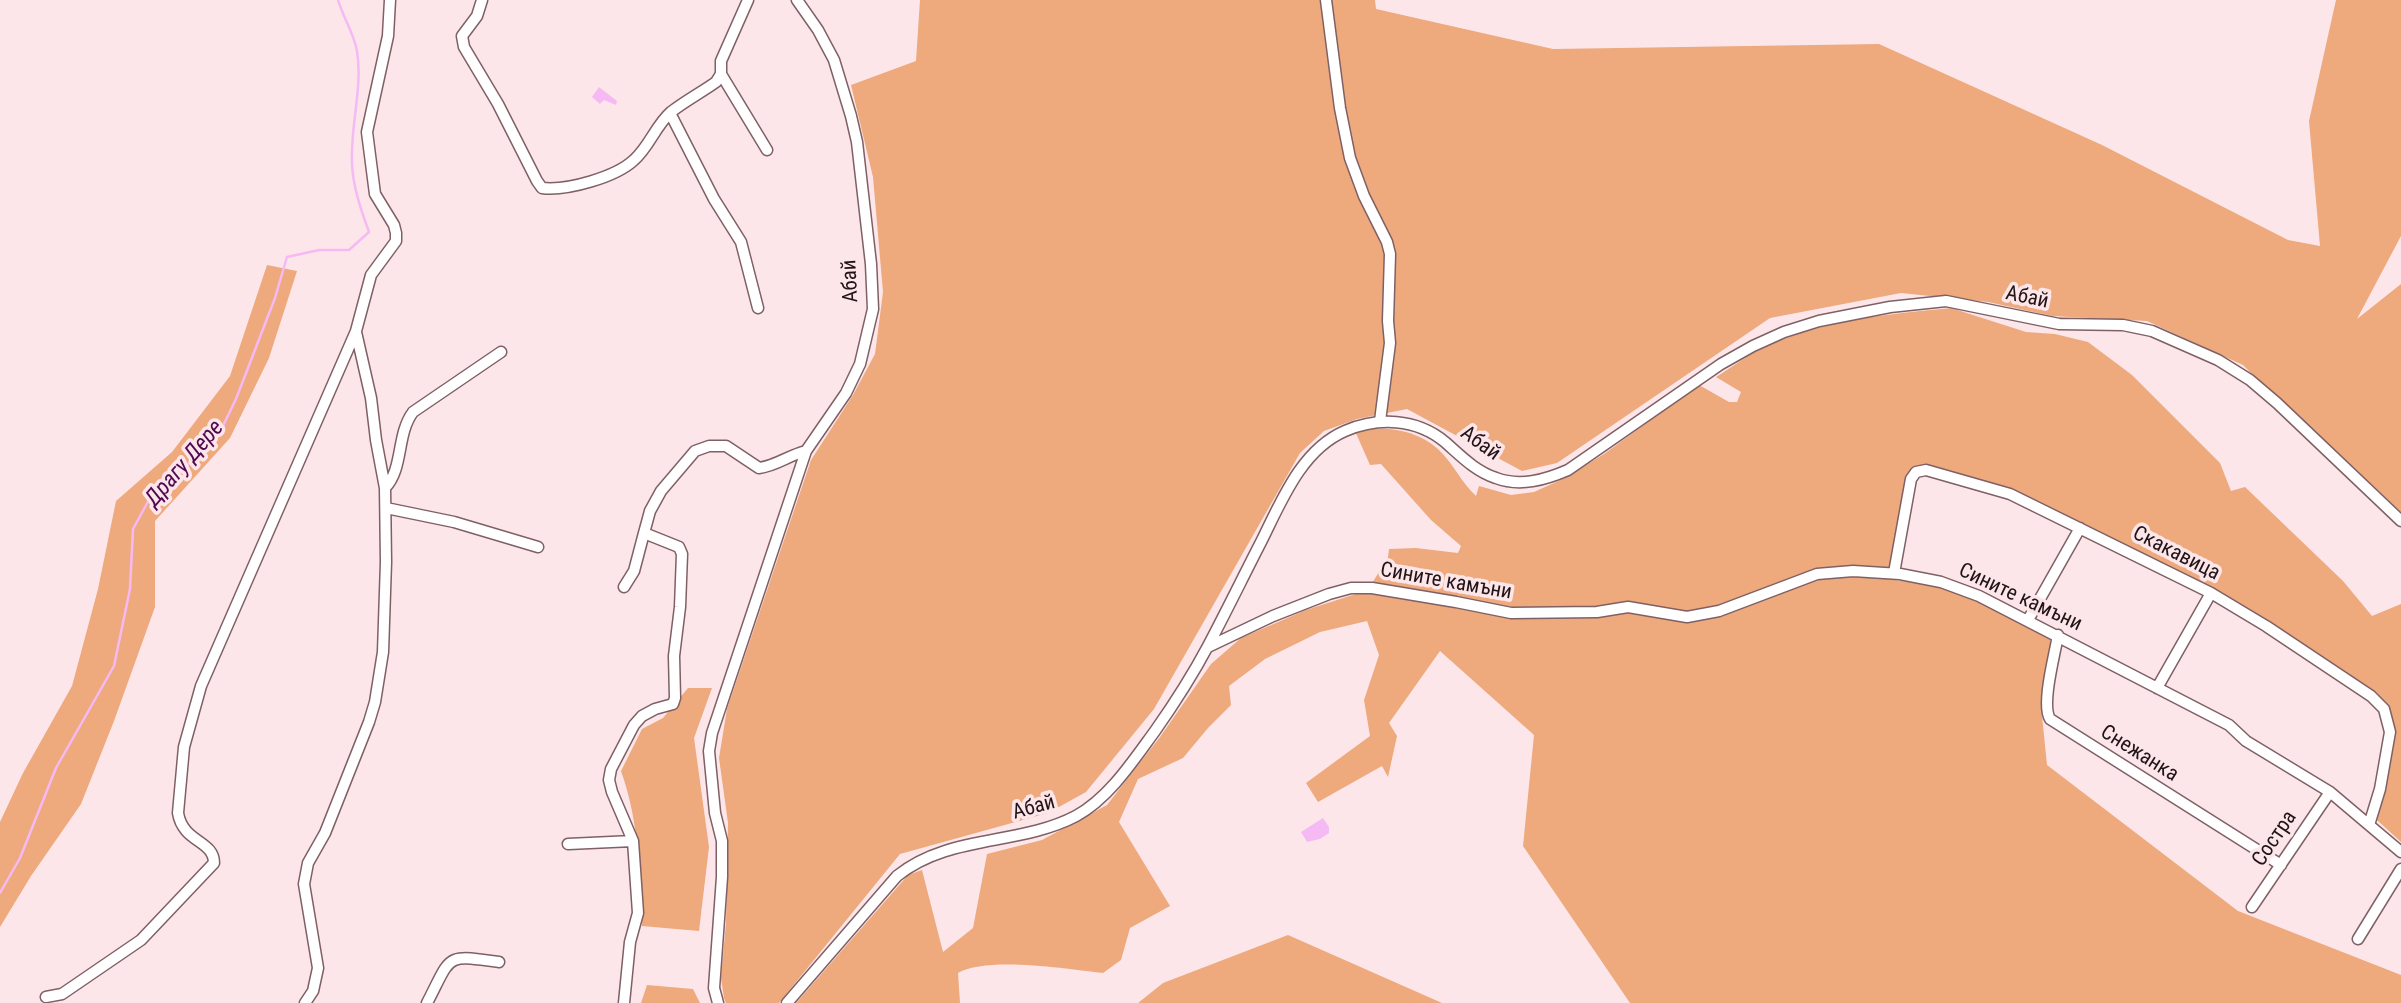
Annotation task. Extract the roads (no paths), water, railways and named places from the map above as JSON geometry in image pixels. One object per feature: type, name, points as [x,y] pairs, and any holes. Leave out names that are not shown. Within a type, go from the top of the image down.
[{"type":"street","points":[[46,997],[62,994],[141,940],[214,863],[211,850],[188,835],[180,824],[178,813],[184,747],[201,686],[356,331],[371,275],[396,241],[394,225],[375,194],[367,132],[388,36],[390,0]]},
{"type":"street","points":[[482,0],[477,16],[462,36],[464,47],[498,104],[542,188],[551,189],[590,182],[628,165],[636,159],[670,113],[716,82],[721,74]]},
{"type":"street","points":[[748,0],[721,61],[721,74],[767,150]]},
{"type":"street","name":"Абай","points":[[718,1003],[714,988],[722,841],[715,813],[709,751],[712,733],[806,451],[846,393],[860,364],[873,309],[866,215],[851,116],[834,60],[818,30],[797,0]]},
{"type":"street","points":[[1326,0],[1340,108],[1350,158],[1390,254],[1390,343],[1380,421]]},
{"type":"street","points":[[670,113],[714,200],[741,242],[758,308]]},
{"type":"street","name":"Абай","points":[[787,1003],[897,876],[912,864],[959,845],[1051,827],[1077,815],[1099,800],[1154,733],[1183,691],[1289,486],[1307,461],[1325,443],[1360,424],[1403,422],[1423,428],[1442,439],[1466,461],[1498,479],[1514,482],[1541,480],[1568,470],[1721,364],[1784,332],[1819,321],[1890,307],[1946,302],[2059,324],[2123,326],[2152,331],[2218,360],[2250,380],[2277,403],[2401,521]]},
{"type":"street","points":[[305,1003],[313,991],[318,968],[304,884],[308,863],[326,833],[375,702],[383,652],[385,488],[371,398],[356,331]]},
{"type":"street","points":[[385,488],[393,480],[403,430],[413,412],[501,352]]},
{"type":"street","points":[[624,587],[634,571],[650,511],[662,491],[695,452],[709,446],[726,446],[759,468],[806,451]]},
{"type":"street","name":"Скакавица","points":[[1894,573],[1911,479],[1916,472],[1926,470],[2010,494],[2211,593],[2349,681],[2384,709],[2390,732],[2389,747],[2369,825]]},
{"type":"street","points":[[386,508],[454,522],[538,547]]},
{"type":"street","points":[[2028,620],[2080,528]]},
{"type":"street","points":[[624,1003],[630,942],[638,914],[633,841],[609,780],[611,769],[634,725],[642,716],[655,709],[673,704],[674,656],[680,607],[682,554],[679,547],[644,533]]},
{"type":"street","name":"Сините камъни","points":[[1208,647],[1273,616],[1351,587],[1372,588],[1511,613],[1597,612],[1628,607],[1687,617],[1719,611],[1817,575],[1853,571],[1894,573],[1954,587],[1979,596],[2230,725],[2246,741],[2330,792],[2401,852]]},
{"type":"street","points":[[2157,688],[2211,593]]},
{"type":"street","name":"Снежанка","points":[[2058,635],[2048,695],[2047,714],[2050,719],[2281,865]]},
{"type":"street","name":"Состра","points":[[2252,907],[2330,792]]},
{"type":"street","points":[[568,844],[633,841]]},
{"type":"street","points":[[2358,939],[2401,869]]},
{"type":"street","points":[[427,1003],[447,964],[455,958],[499,962]]},
{"type":"waterway","name":"Драгу Дере","points":[[0,893],[20,858],[56,768],[114,666],[130,589],[133,529],[151,496],[181,472],[221,430],[236,399],[275,298],[287,257],[319,250],[349,250],[369,232],[360,207],[352,164],[358,79],[357,51],[338,0]]}]
